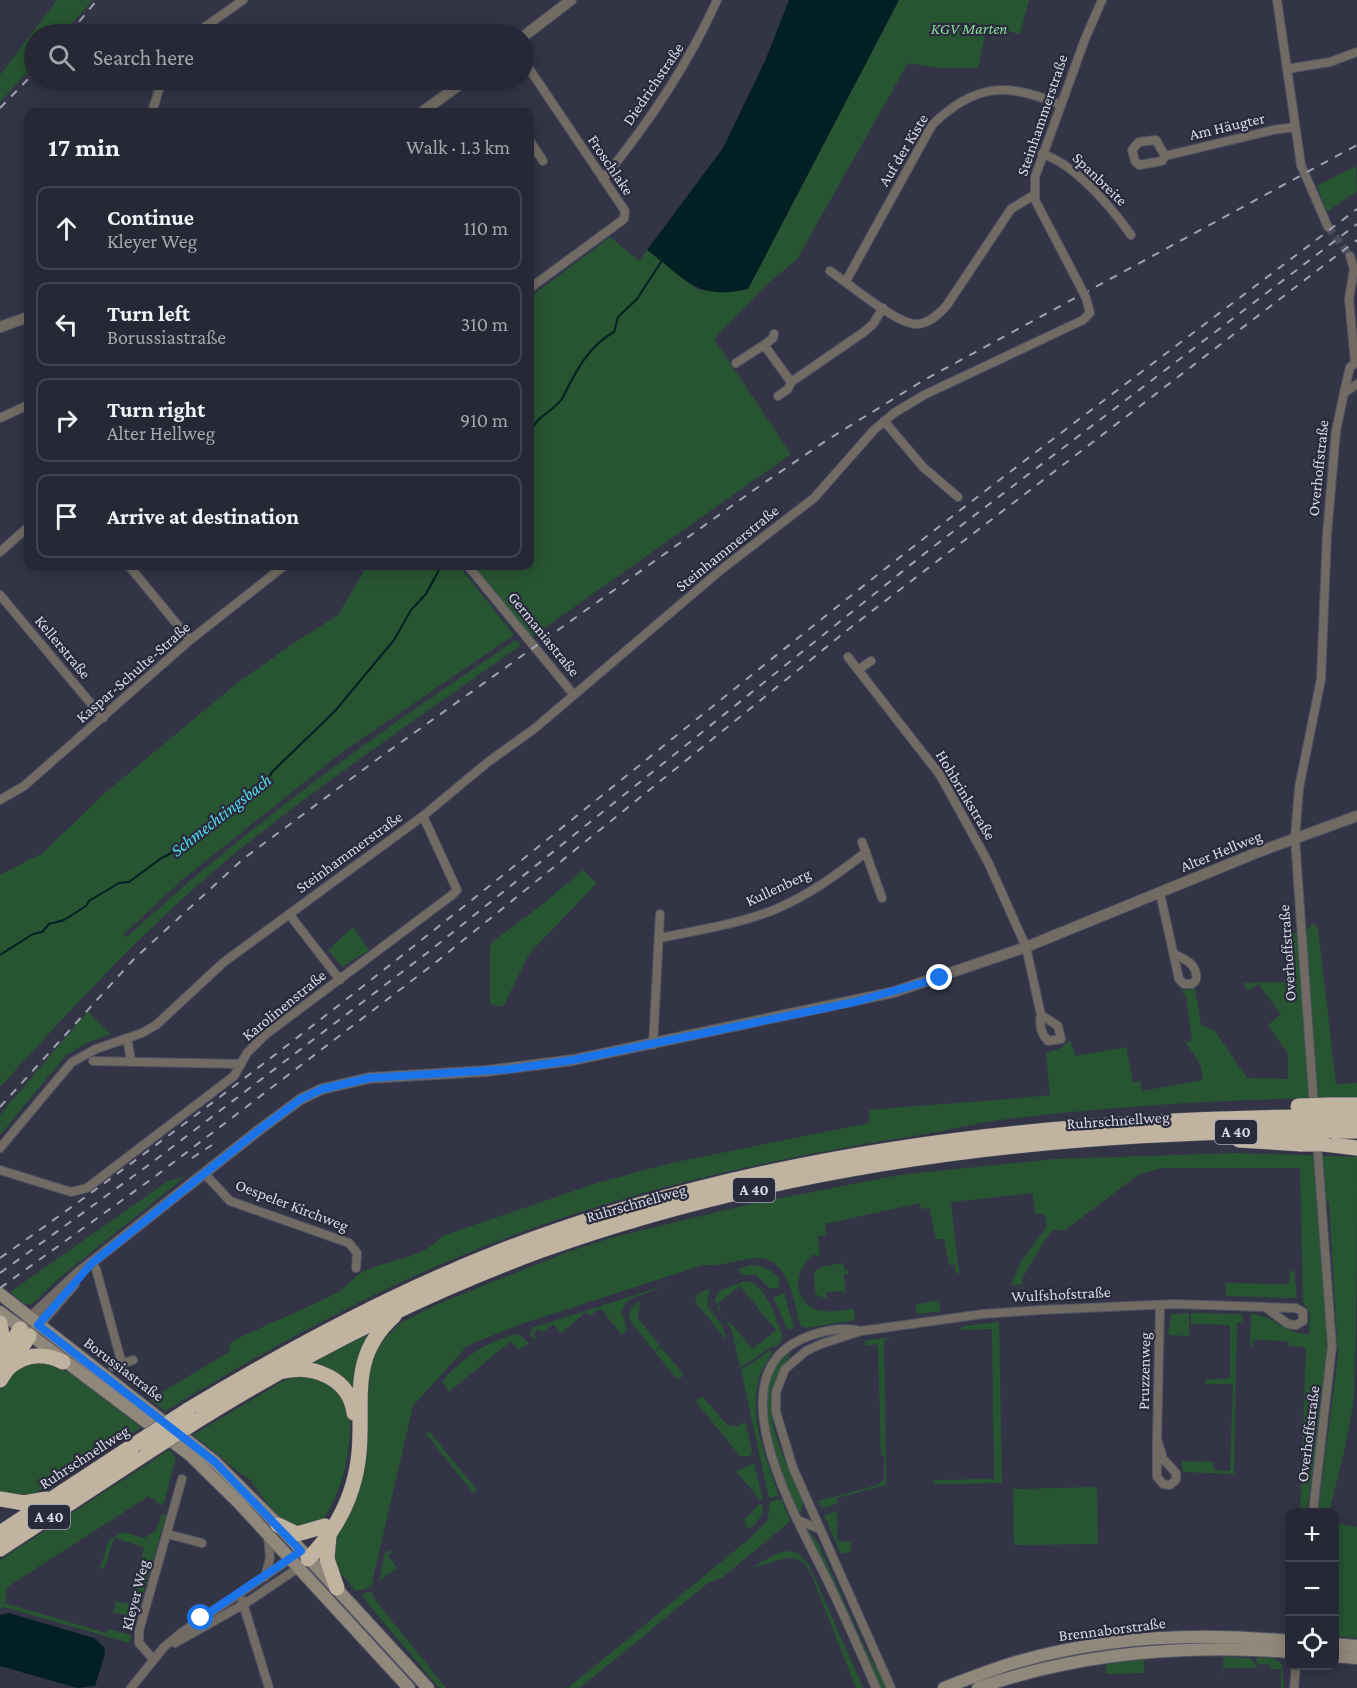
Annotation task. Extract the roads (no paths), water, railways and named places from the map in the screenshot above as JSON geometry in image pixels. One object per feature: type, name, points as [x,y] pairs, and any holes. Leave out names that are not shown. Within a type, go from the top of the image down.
[{"type":"highway","name":"Ruhrschnellweg","points":[[194,1415],[340,1338],[418,1301],[578,1238],[657,1214],[754,1190],[868,1167],[965,1153],[1171,1134],[1338,1122],[1357,1118]]},
{"type":"highway","name":"Ruhrschnellweg","points":[[1338,1122],[1357,1131]]},
{"type":"highway","points":[[1300,1124],[1338,1122]]},
{"type":"highway","points":[[1338,1122],[1357,1143]]},
{"type":"highway","points":[[1338,1122],[1357,1148]]},
{"type":"highway","name":"Ruhrschnellweg","points":[[0,1550],[141,1449],[304,1342],[390,1298],[501,1251],[608,1214],[710,1186],[837,1159],[964,1140],[1118,1124],[1300,1124]]},
{"type":"highway","points":[[299,1559],[327,1531],[346,1505],[358,1465],[359,1387],[366,1356],[373,1341],[388,1322],[418,1301]]},
{"type":"highway","points":[[0,1323],[3,1366]]},
{"type":"highway","points":[[3,1366],[29,1327]]},
{"type":"highway","points":[[3,1366],[33,1356],[54,1357],[63,1362]]},
{"type":"highway","points":[[267,1378],[292,1369],[313,1371],[333,1378],[352,1399],[356,1426],[352,1464],[345,1491],[327,1531],[327,1559],[337,1588]]},
{"type":"highway","name":"Ruhrschnellweg","points":[[0,1533],[68,1489],[141,1449]]},
{"type":"highway","points":[[0,1499],[24,1503],[40,1501],[68,1489]]},
{"type":"highway","points":[[273,1531],[297,1534],[327,1531]]},
{"type":"main road","name":"Borussiastraße","points":[[0,1294],[63,1362],[138,1413],[190,1455],[273,1531]]},
{"type":"main road","name":"Borussiastraße","points":[[0,1312],[29,1327],[215,1462],[409,1688]]},
{"type":"main road","name":"Borussiastraße","points":[[299,1559],[337,1588],[428,1688]]},
{"type":"main road","name":"Brennaborstraße","points":[[944,1688],[1012,1663],[1122,1641],[1285,1652]]},
{"type":"main road","points":[[1119,1656],[1122,1641]]},
{"type":"main road","name":"Brennaborstraße","points":[[978,1688],[1050,1667],[1119,1656],[1171,1644],[1285,1641]]},
{"type":"main road","points":[[1339,1644],[1357,1646]]},
{"type":"main road","points":[[1339,1656],[1357,1658]]},
{"type":"street","points":[[209,24],[243,0]]},
{"type":"street","points":[[534,28],[571,0]]},
{"type":"street","name":"Diedrichstraße","points":[[603,179],[665,96],[696,47],[717,0]]},
{"type":"street","name":"Steinhammerstraße","points":[[0,1148],[72,1062],[96,1048],[156,1025],[224,962],[423,816],[574,695],[722,569],[814,498],[884,421],[924,395],[1083,320],[1090,313],[1086,298],[1034,195],[1035,177],[1042,154],[1102,0]]},
{"type":"street","points":[[1277,0],[1301,165],[1328,227]]},
{"type":"street","points":[[1287,69],[1330,62],[1357,52]]},
{"type":"street","name":"Froschlake","points":[[534,76],[625,211],[624,219],[534,285]]},
{"type":"street","points":[[154,108],[159,90]]},
{"type":"street","points":[[428,108],[452,90]]},
{"type":"street","name":"Auf der Kiste","points":[[846,281],[932,124],[948,109],[977,93],[993,90],[1014,90],[1036,94],[1061,105]]},
{"type":"street","name":"Am Häugter","points":[[1165,156],[1273,130],[1296,127]]},
{"type":"street","points":[[534,147],[543,161]]},
{"type":"street","name":"Spanbreite","points":[[1042,154],[1064,163],[1122,222],[1131,235]]},
{"type":"street","points":[[830,271],[897,317],[915,324],[938,316],[1011,209],[1034,195]]},
{"type":"street","name":"Overhoffstraße","points":[[1314,1508],[1329,1389],[1332,1334],[1295,838],[1300,779],[1323,663],[1328,522],[1336,431],[1350,367],[1356,362],[1349,300],[1354,269],[1350,256]]},
{"type":"street","points":[[778,396],[788,389],[791,382],[864,332],[873,324],[883,308]]},
{"type":"street","points":[[0,327],[24,318]]},
{"type":"street","points":[[736,363],[764,345],[773,338],[774,334]]},
{"type":"street","points":[[764,345],[791,382]]},
{"type":"street","points":[[1344,393],[1357,384]]},
{"type":"street","points":[[0,418],[24,407]]},
{"type":"street","points":[[884,421],[924,467],[958,497]]},
{"type":"street","points":[[0,552],[24,531]]},
{"type":"street","points":[[132,570],[190,640]]},
{"type":"street","name":"Kaspar-Schulte-Straße","points":[[0,800],[24,786],[190,640],[274,570]]},
{"type":"street","name":"Germaniastraße","points":[[471,570],[574,695]]},
{"type":"street","name":"Kellerstraße","points":[[0,595],[103,718]]},
{"type":"street","name":"Hohbrinkstraße","points":[[848,657],[940,775],[993,871],[1026,947]]},
{"type":"street","points":[[858,670],[871,661]]},
{"type":"street","name":"Karolinenstraße","points":[[0,1170],[76,1191],[87,1188],[234,1076],[265,1035],[457,890],[423,816]]},
{"type":"street","name":"Alter Hellweg","points":[[29,1327],[92,1263],[287,1109],[329,1086],[375,1077],[541,1065],[653,1045],[894,992],[1026,947],[1295,838],[1357,816]]},
{"type":"street","points":[[862,842],[882,898]]},
{"type":"street","name":"Kullenberg","points":[[660,938],[751,918],[776,909],[832,878],[866,852]]},
{"type":"street","points":[[1160,893],[1174,954]]},
{"type":"street","points":[[289,914],[340,980]]},
{"type":"street","points":[[653,1045],[660,914]]},
{"type":"street","points":[[1026,947],[1041,1015]]},
{"type":"street","points":[[127,1038],[131,1061]]},
{"type":"street","points":[[93,1061],[241,1064]]},
{"type":"street","name":"Oespeler Kirchweg","points":[[205,1174],[230,1201],[349,1243],[357,1253],[356,1268]]},
{"type":"street","points":[[92,1263],[96,1269],[118,1365],[133,1360]]},
{"type":"street","name":"Wulfshofstraße","points":[[891,1688],[793,1468],[780,1431],[775,1407],[776,1392],[785,1369],[806,1351],[861,1331],[983,1314],[1160,1305],[1265,1307]]},
{"type":"street","name":"Pruzzenweg","points":[[1157,1438],[1163,1460],[1176,1473],[1176,1480],[1170,1485],[1163,1484],[1156,1477],[1160,1305]]},
{"type":"street","name":"Wulfshofstraße","points":[[861,1331],[852,1329],[827,1332],[799,1340],[778,1358],[765,1380],[762,1407],[764,1424],[774,1458],[797,1520],[876,1688]]},
{"type":"street","name":"Kleyer Weg","points":[[153,1659],[143,1649],[139,1638],[183,1479]]},
{"type":"street","points":[[797,1520],[820,1529]]},
{"type":"street","points":[[264,1577],[270,1558],[273,1531]]},
{"type":"street","points":[[167,1534],[202,1543]]},
{"type":"street","points":[[131,1688],[153,1659],[181,1633],[264,1577],[299,1559]]},
{"type":"street","points":[[153,1659],[179,1640],[243,1605],[299,1559]]},
{"type":"street","points":[[244,1590],[243,1605],[269,1688]]},
{"type":"street","points":[[867,1668],[868,1688]]},
{"type":"street","points":[[1294,1688],[1296,1670]]},
{"type":"waterway","name":"Schmechtingsbach","points":[[534,425],[562,399],[577,370],[590,352],[614,332],[618,317],[637,299],[663,259]]},
{"type":"waterway","name":"Schmechtingsbach","points":[[0,955],[33,934],[42,932],[49,924],[64,920],[86,906],[89,901],[119,883],[129,882],[160,859],[181,848],[219,815],[266,783],[272,772],[335,711],[394,640],[411,610],[426,594],[439,570]]},
{"type":"tunnel","points":[[1328,227],[1350,256]]},
{"type":"railway","points":[[77,24],[97,0]]},
{"type":"railway","points":[[0,108],[24,83]]},
{"type":"railway","points":[[0,1107],[134,959],[243,859],[379,758],[761,485],[827,440],[924,380],[1357,145]]},
{"type":"railway","points":[[0,1258],[219,1098],[433,931],[919,542],[1357,209]]},
{"type":"railway","points":[[0,1273],[150,1164],[427,953],[929,550],[1357,224]]},
{"type":"railway","points":[[0,1288],[153,1178],[435,963],[855,624],[1357,240]]},
{"type":"railway","points":[[192,1158],[212,1145]]},
{"type":"park label","name":"KGV Marten","points":[[969,28]]}]
